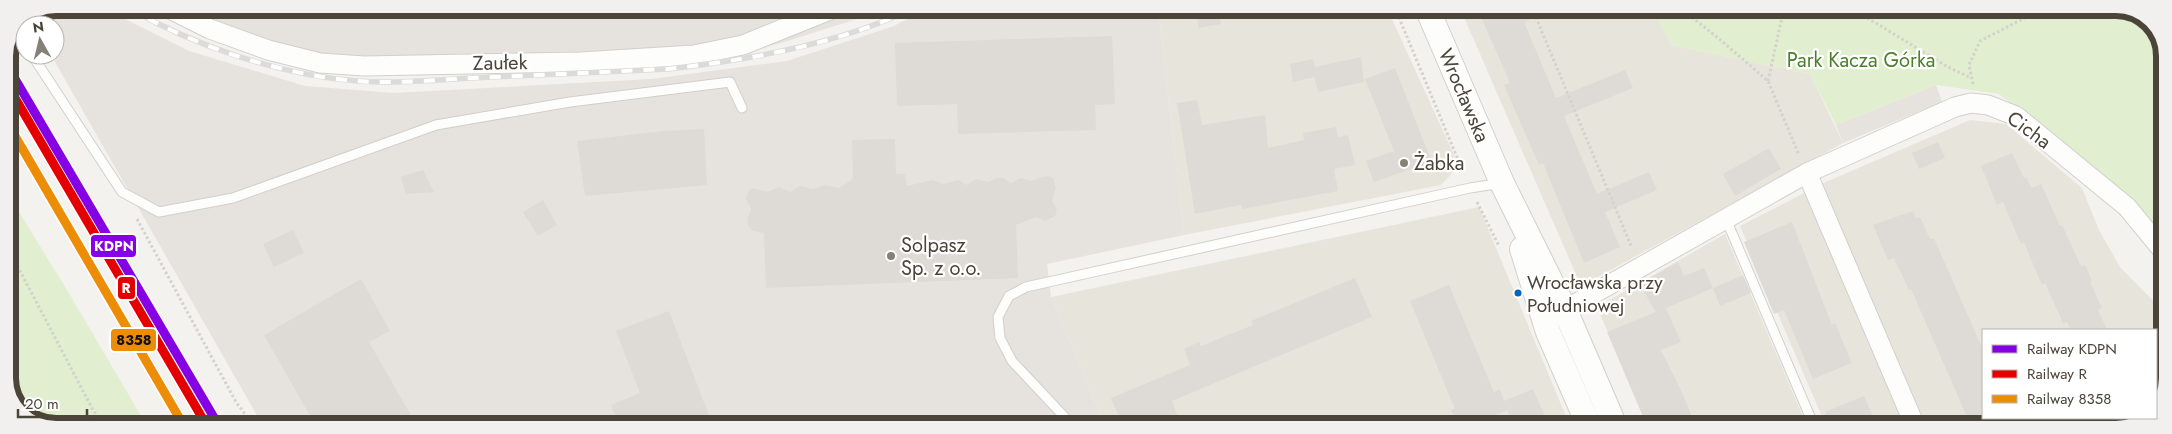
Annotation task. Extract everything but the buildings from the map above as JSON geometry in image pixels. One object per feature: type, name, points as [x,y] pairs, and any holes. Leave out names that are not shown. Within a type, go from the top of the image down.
[{"type":"street","name":"Zaułek","points":[[185,16],[210,28],[268,50],[320,63],[364,66],[581,62],[694,55],[743,45],[816,16]]},
{"type":"street","name":"Wrocławska","points":[[1430,16],[1502,183],[1565,310],[1612,418]]},
{"type":"street","name":"Cicha","points":[[1544,321],[1807,172],[1955,107],[1971,103],[1988,104],[2016,116],[2127,207],[2156,242]]},
{"type":"street","points":[[1807,172],[1912,418]]},
{"type":"street","name":"Wrocławska","points":[[1502,183],[1544,321],[1586,418]]},
{"type":"lane","points":[[39,65],[122,192],[159,212],[224,200],[436,126],[570,102],[730,82],[742,108]]},
{"type":"lane","points":[[1065,418],[1012,361],[1000,338],[998,317],[1009,296],[1026,286],[1470,188],[1502,183]]},
{"type":"lane","points":[[1726,218],[1811,418]]},
{"type":"path","points":[[1398,16],[1470,188],[1500,249]]},
{"type":"path","points":[[1535,16],[1640,268]]},
{"type":"path","points":[[1690,16],[1768,81],[1807,172]]},
{"type":"path","points":[[1768,81],[1782,16]]},
{"type":"path","points":[[1865,16],[1948,67],[1972,78]]},
{"type":"path","points":[[1988,104],[1974,89],[1969,65],[1980,42],[2029,16]]},
{"type":"path","points":[[122,192],[236,402],[248,418]]},
{"type":"path","points":[[16,263],[98,418]]},
{"type":"shaded area","points":[[65,16],[119,16],[189,51],[305,86],[394,93],[651,79],[787,61],[894,26],[913,16],[1159,16],[1184,235],[1047,264],[1051,297],[1102,418],[258,418],[57,65],[65,65]]},
{"type":"shaded area","points":[[170,16],[866,16],[778,44],[646,64],[393,73],[199,32]]},
{"type":"shaded area","points":[[1159,16],[1391,16],[1459,166],[1441,185],[1184,235]]},
{"type":"shaded area","points":[[1463,16],[1657,16],[1671,45],[1810,74],[1843,143],[1581,286]]},
{"type":"shaded area","points":[[1936,85],[1942,102],[1843,143],[1836,125]]},
{"type":"shaded area","points":[[1970,120],[2006,124],[2082,188],[2099,230],[2120,267],[2156,304],[2156,329],[1982,329],[1982,418],[1923,418],[1821,184]]},
{"type":"shaded area","points":[[1808,191],[1906,418],[1823,418],[1740,226]]},
{"type":"shaded area","points":[[1479,207],[1567,418],[1102,418],[1051,297]]},
{"type":"shaded area","points":[[1725,234],[1804,418],[1645,418],[1597,307]]},
{"type":"green space","name":"Park Kacza Górka","points":[[1657,16],[2116,16],[2129,18],[2146,30],[2153,41],[2156,54],[2156,244],[2136,202],[1999,94],[1936,85],[1836,125],[1810,74],[1671,45]]},
{"type":"green space","points":[[16,207],[142,418],[56,418],[43,416],[26,404],[19,393],[16,380]]},
{"type":"railway","points":[[144,16],[211,47],[269,66],[329,78],[386,82],[668,69],[730,61],[825,41],[897,16]]},
{"type":"rail line","name":"KDPN","points":[[16,81],[214,418]]},
{"type":"rail line","name":"R","points":[[16,100],[202,418]]},
{"type":"rail line","name":"8358","points":[[16,138],[179,418]]},
{"type":"place","name":"Żabka","points":[[1404,163]]},
{"type":"place","name":"Solpasz Sp. z o.o.","points":[[891,256]]},
{"type":"place","name":"Wrocławska przy Południowej","points":[[1518,293]]}]
